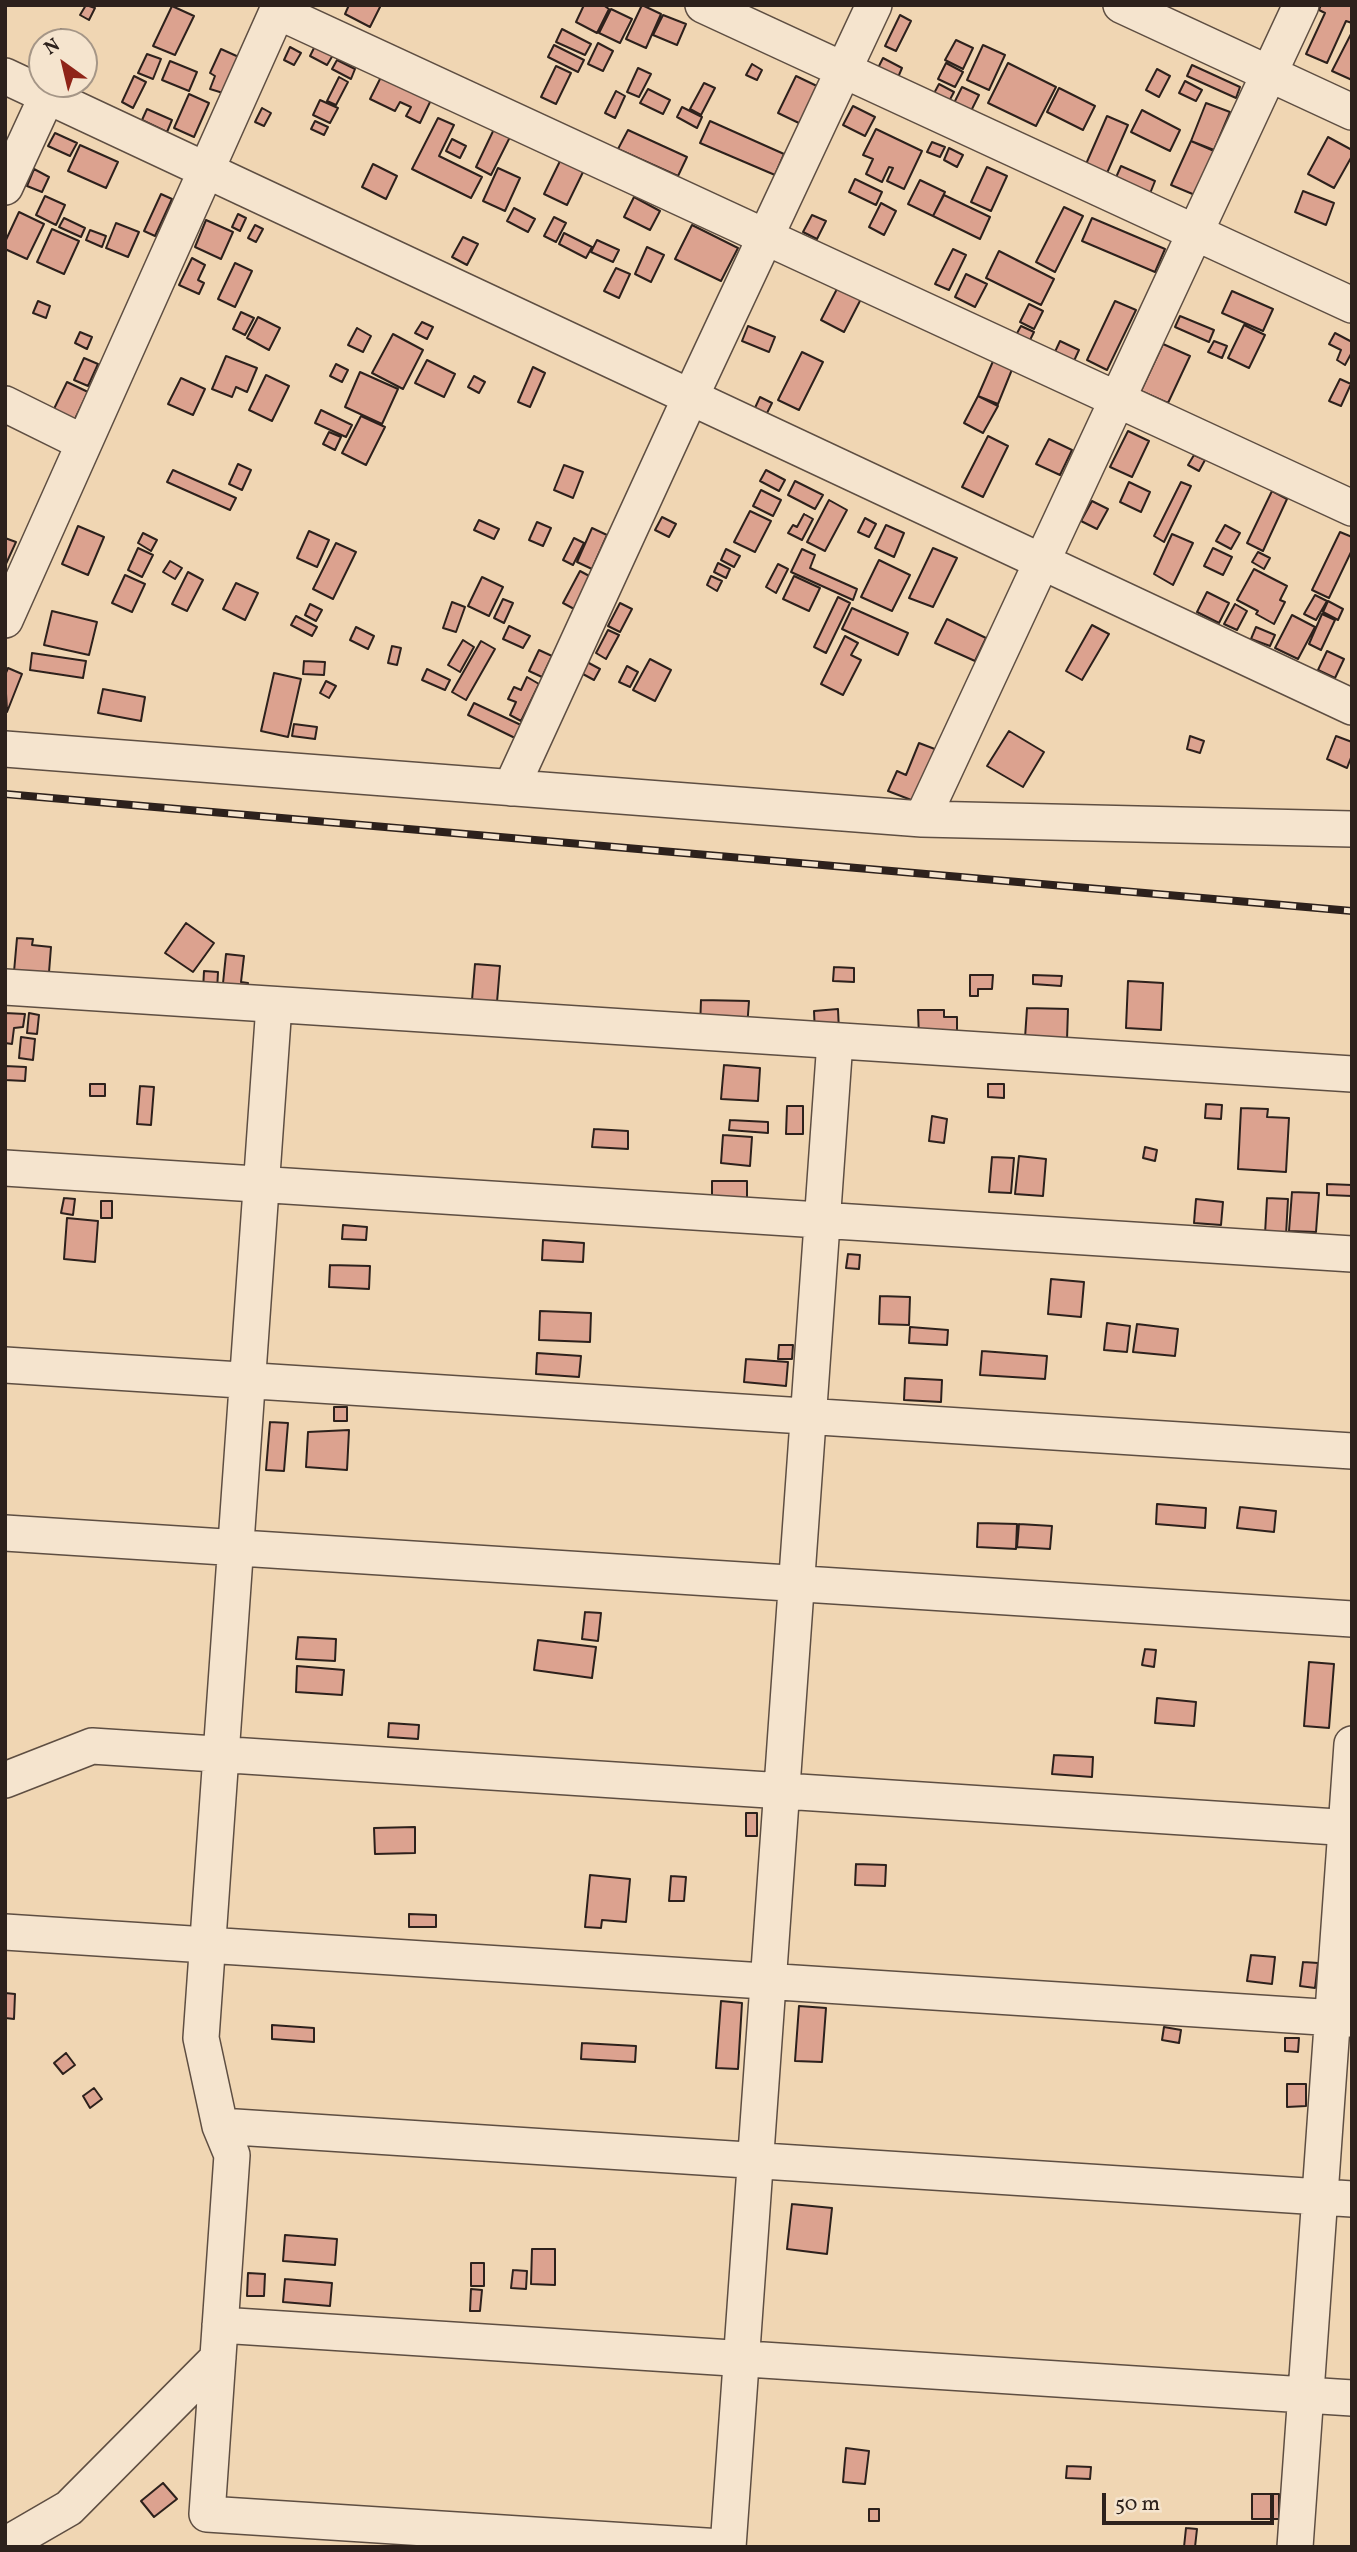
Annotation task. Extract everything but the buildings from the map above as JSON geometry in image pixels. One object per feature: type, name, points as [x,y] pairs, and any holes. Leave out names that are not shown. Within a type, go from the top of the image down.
[{"type":"street","points":[[703,5],[1352,305]]},
{"type":"street","points":[[511,788],[874,5]]},
{"type":"street","points":[[1121,5],[1352,112]]},
{"type":"street","points":[[922,820],[1301,5]]},
{"type":"street","points":[[5,620],[278,8],[1352,508]]},
{"type":"street","points":[[5,76],[28,87]]},
{"type":"street","points":[[5,187],[46,98]]},
{"type":"street","points":[[51,98],[1352,707]]},
{"type":"street","points":[[5,404],[84,443]]},
{"type":"street","points":[[5,749],[922,820],[1352,829]]},
{"type":"street","points":[[5,987],[1352,1074]]},
{"type":"street","points":[[274,1004],[201,2038],[220,2126],[232,2155],[206,2514],[721,2547]]},
{"type":"street","points":[[728,2547],[835,1041]]},
{"type":"street","points":[[5,1168],[1352,1254]]},
{"type":"street","points":[[5,1365],[1352,1451]]},
{"type":"street","points":[[5,1533],[1352,1619]]},
{"type":"street","points":[[1295,2547],[1306,2396],[1336,2198],[1352,1744]]},
{"type":"street","points":[[5,1780],[92,1746],[1349,1827]]},
{"type":"street","points":[[5,1932],[1342,2018]]},
{"type":"street","points":[[220,2126],[1336,2198]]},
{"type":"street","points":[[5,2545],[69,2508],[219,2342],[741,2359],[1352,2398]]},
{"type":"railway","points":[[5,794],[1352,911]]}]
